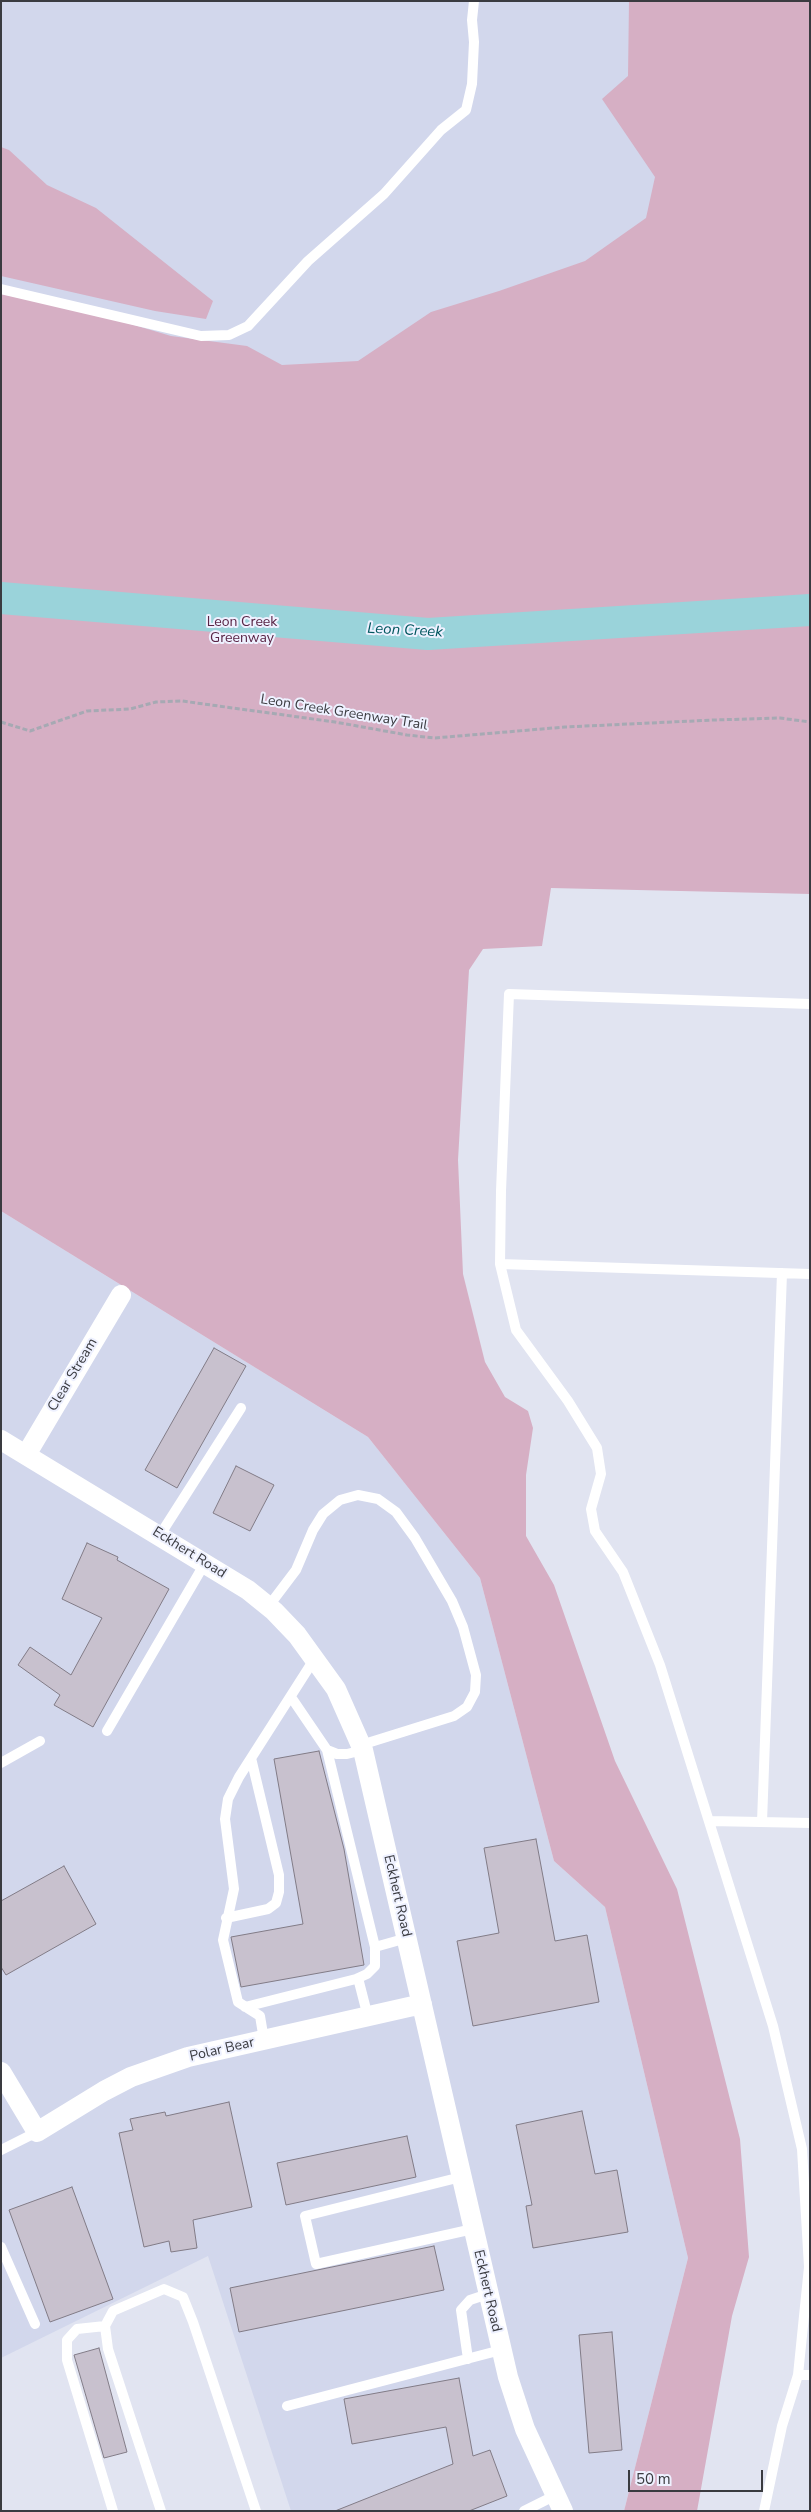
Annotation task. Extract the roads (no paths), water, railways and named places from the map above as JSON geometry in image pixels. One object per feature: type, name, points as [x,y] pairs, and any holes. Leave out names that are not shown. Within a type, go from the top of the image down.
[{"type":"street","name":"Clear Stream","points":[[26,1455],[121,1295]]},
{"type":"street","name":"Eckhert Road","points":[[1,1440],[248,1590],[297,1635],[336,1689],[362,1747],[501,2350],[525,2428],[560,2503]]},
{"type":"street","name":"Polar Bear","points":[[37,2132],[104,2091],[131,2077],[188,2057],[422,2004]]},
{"type":"street","points":[[1,2072],[37,2132]]},
{"type":"lane","points":[[1,289],[202,336],[229,335],[248,326],[308,261],[384,194],[441,130],[466,110],[472,84],[474,42],[472,20],[474,1]]},
{"type":"lane","points":[[764,2511],[782,2426],[798,2375],[809,2267],[802,2149],[773,2026],[710,1821],[656,1656],[623,1572],[595,1531],[591,1509],[601,1474],[597,1448],[568,1401],[516,1330],[500,1264],[509,994],[810,1004]]},
{"type":"lane","points":[[500,1264],[810,1274]]},
{"type":"lane","points":[[762,1822],[782,1273]]},
{"type":"lane","points":[[160,1535],[241,1408]]},
{"type":"lane","points":[[268,1607],[296,1570],[313,1530],[324,1514],[340,1500],[358,1495],[378,1499],[396,1512],[416,1538],[452,1601],[463,1627],[476,1675],[475,1692],[467,1707],[454,1716],[362,1747],[347,1754],[337,1754],[328,1750]]},
{"type":"lane","points":[[107,1731],[205,1563]]},
{"type":"lane","points":[[264,2040],[260,2016],[238,2002],[223,1940],[226,1918],[234,1889],[225,1819],[228,1799],[251,1758],[315,1658]]},
{"type":"lane","points":[[245,2007],[358,1978],[367,1974],[374,1966],[375,1947],[328,1750],[291,1697]]},
{"type":"lane","points":[[1,1763],[40,1741]]},
{"type":"lane","points":[[226,1918],[268,1909],[276,1903],[280,1892],[279,1875],[251,1758]]},
{"type":"lane","points":[[710,1821],[810,1823]]},
{"type":"lane","points":[[375,1947],[407,1938]]},
{"type":"lane","points":[[358,1978],[368,2017]]},
{"type":"lane","points":[[1,2150],[37,2132]]},
{"type":"lane","points":[[461,2177],[305,2216],[316,2264],[473,2229]]},
{"type":"lane","points":[[1,2247],[35,2324]]},
{"type":"lane","points":[[161,2511],[108,2349],[105,2326],[113,2311],[141,2297],[164,2290],[183,2297],[256,2511]]},
{"type":"lane","points":[[468,2359],[461,2310],[470,2300],[488,2294]]},
{"type":"lane","points":[[105,2326],[77,2329],[67,2340],[67,2360],[113,2511]]},
{"type":"lane","points":[[287,2406],[501,2350]]},
{"type":"lane","points":[[798,2375],[810,2375]]},
{"type":"lane","points":[[524,2511],[560,2503]]},
{"type":"waterway","name":"Leon Creek","points":[[1,598],[428,634],[810,610]]},
{"type":"park label","name":"Leon Creek Greenway","points":[[242,632]]}]
